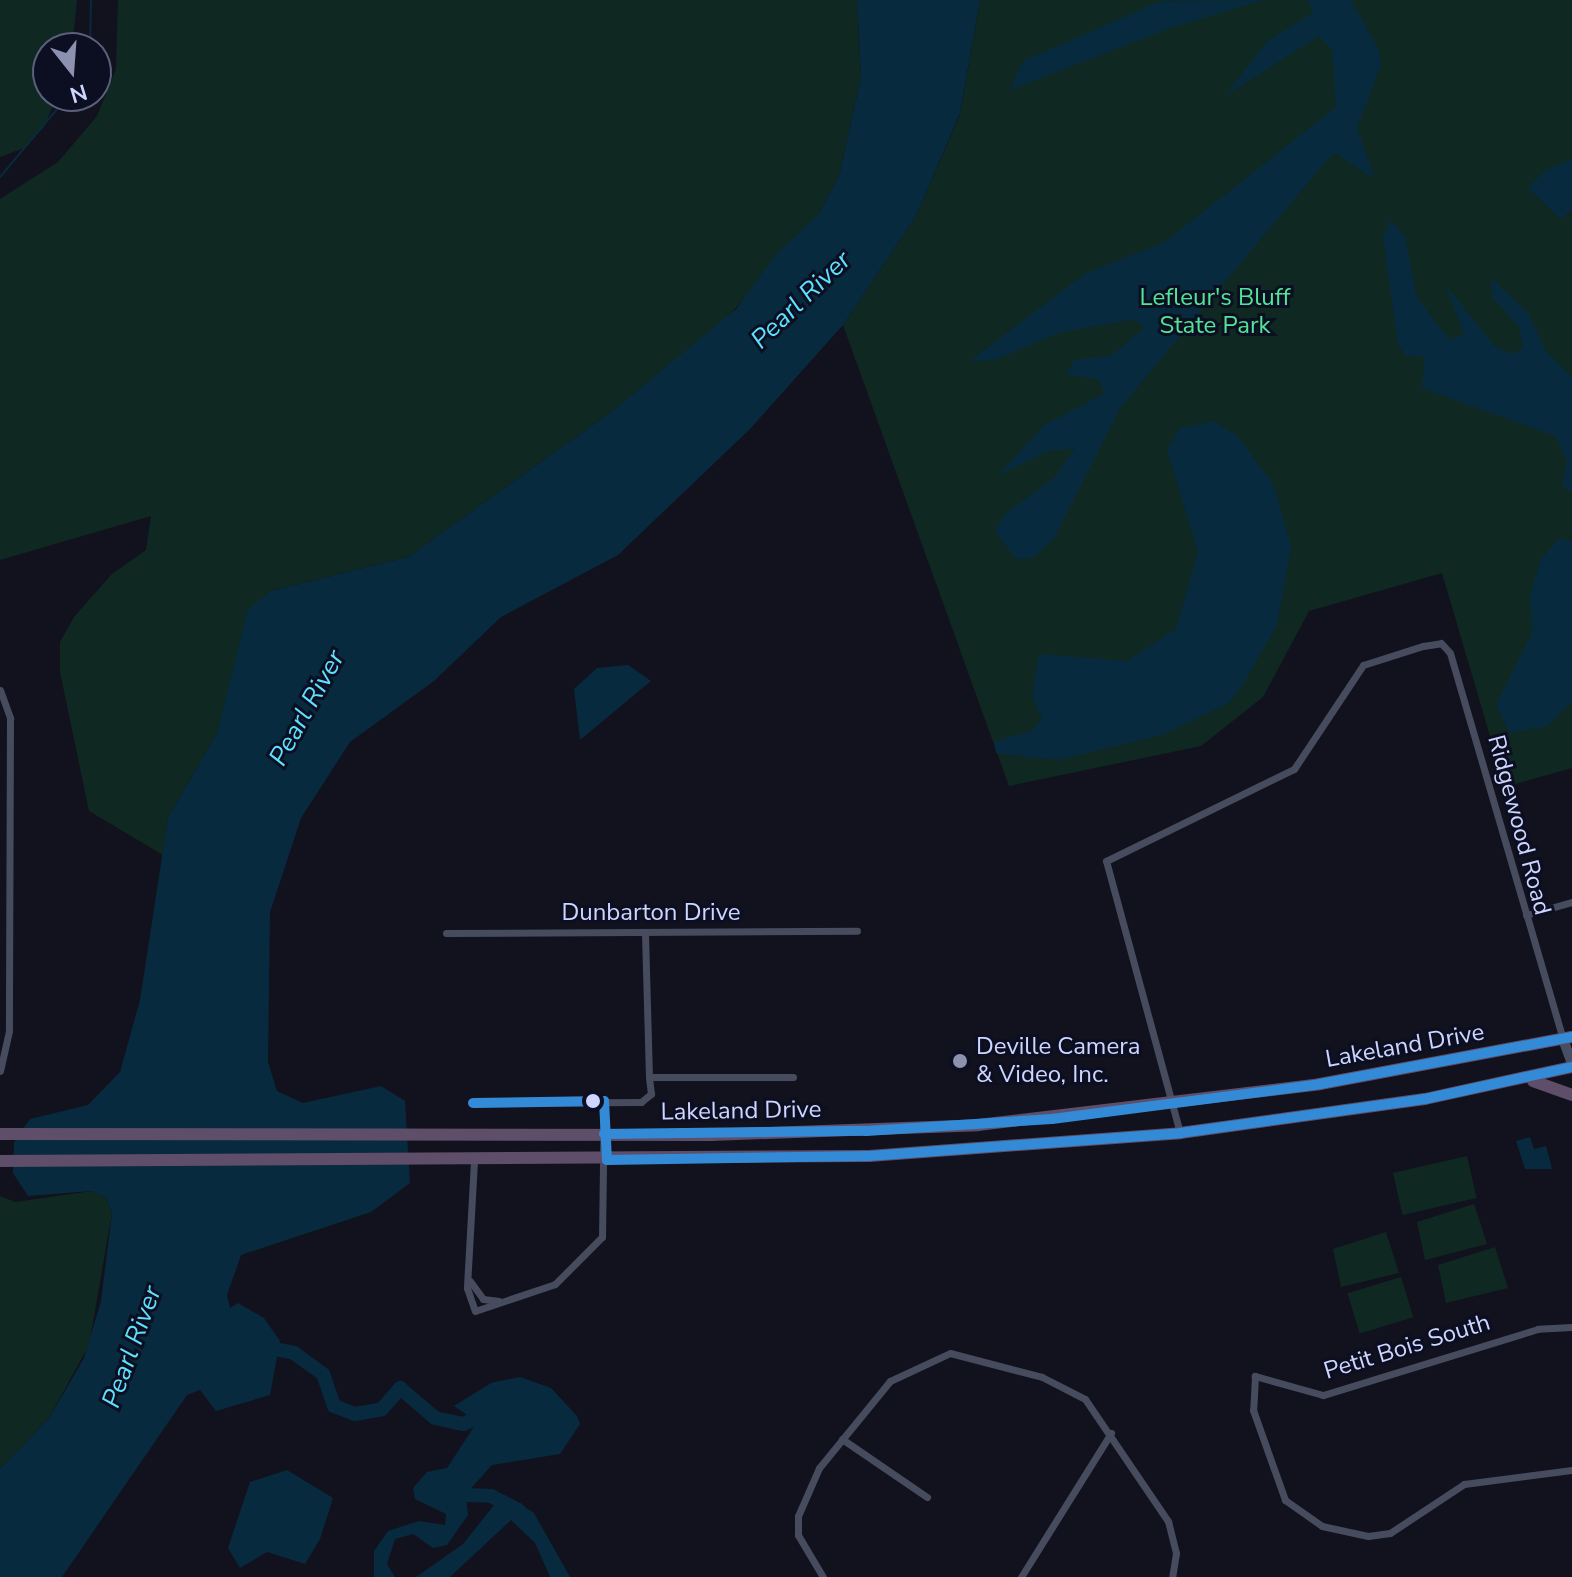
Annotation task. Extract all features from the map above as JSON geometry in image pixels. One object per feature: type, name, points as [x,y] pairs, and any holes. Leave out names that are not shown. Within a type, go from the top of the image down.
[{"type":"highway","name":"Lakeland Drive","points":[[0,1134],[711,1135],[866,1131],[1172,1105],[1567,1038]]},
{"type":"highway","name":"Lakeland Drive","points":[[0,1161],[707,1161],[869,1156],[1180,1133],[1517,1080],[1572,1066]]},
{"type":"highway","points":[[1517,1080],[1548,1082],[1572,1095]]},
{"type":"street","name":"Ridgewood Road","points":[[1172,1105],[1106,861],[1294,769],[1363,665],[1441,643],[1450,653],[1526,915],[1567,1038],[1572,1066]]},
{"type":"street","points":[[0,690],[10,733],[9,1031],[0,1071]]},
{"type":"street","points":[[1526,915],[1572,902]]},
{"type":"street","name":"Dunbarton Drive","points":[[446,933],[857,931]]},
{"type":"street","points":[[473,1103],[641,1102],[651,1094],[645,934]]},
{"type":"street","points":[[649,1077],[793,1077]]},
{"type":"street","points":[[474,1161],[468,1301],[475,1311],[555,1284],[602,1237],[607,1160],[604,1101]]},
{"type":"street","points":[[1172,1105],[1180,1133]]},
{"type":"street","points":[[470,1281],[483,1299],[501,1301]]},
{"type":"street","name":"Petit Bois South","points":[[1572,1327],[1538,1329],[1323,1395],[1255,1376],[1253,1410],[1278,1486],[1293,1508],[1322,1526],[1383,1536],[1464,1484],[1503,1476],[1529,1481],[1572,1470]]},
{"type":"street","points":[[823,1577],[804,1552],[798,1516],[819,1468],[890,1381],[950,1353],[1065,1386],[1111,1433],[1168,1521],[1176,1553],[1172,1577]]},
{"type":"street","points":[[1021,1577],[1111,1433]]},
{"type":"street","points":[[842,1439],[927,1497]]},
{"type":"green space","points":[[0,0],[77,0],[74,32],[32,32],[32,112],[50,112],[44,127],[24,148],[0,157]]},
{"type":"green space","points":[[118,0],[857,0],[861,78],[839,176],[818,215],[726,319],[615,409],[408,557],[271,591],[236,663],[217,733],[168,818],[163,855],[89,811],[60,672],[60,642],[74,617],[112,574],[146,550],[151,516],[0,560],[0,199],[58,162],[99,112],[112,112],[112,79],[116,69]]},
{"type":"green space","name":"Lefleur's Bluff State Park","points":[[980,0],[1572,0],[1572,768],[1505,787],[1442,573],[1309,611],[1263,697],[1201,746],[1009,786],[843,325],[916,216],[960,114]]},
{"type":"green space","points":[[1467,1156],[1477,1198],[1403,1215],[1393,1173]]},
{"type":"green space","points":[[92,1191],[106,1197],[112,1213],[89,1345],[49,1418],[0,1469],[0,1196],[15,1202]]},
{"type":"green space","points":[[1474,1204],[1487,1244],[1425,1260],[1417,1222]]},
{"type":"green space","points":[[1386,1232],[1399,1273],[1341,1287],[1333,1249]]},
{"type":"green space","points":[[1495,1247],[1508,1288],[1446,1303],[1438,1265]]},
{"type":"green space","points":[[1401,1277],[1413,1317],[1360,1334],[1347,1293]]},
{"type":"water","name":"Pearl River","points":[[857,0],[980,0],[960,113],[916,216],[843,325],[750,429],[618,555],[501,617],[434,681],[350,742],[301,818],[270,912],[268,1062],[277,1091],[303,1103],[381,1086],[405,1101],[410,1183],[371,1212],[241,1255],[227,1295],[230,1308],[238,1303],[264,1318],[280,1341],[270,1395],[216,1411],[200,1390],[187,1395],[62,1577],[0,1577],[0,1469],[49,1418],[84,1358],[101,1301],[112,1213],[106,1197],[92,1191],[28,1196],[13,1173],[14,1142],[30,1119],[88,1105],[120,1072],[140,1000],[168,818],[217,733],[248,609],[271,591],[408,557],[615,409],[736,309],[778,252],[818,215],[839,176],[861,78]]},
{"type":"water","points":[[1263,0],[1168,29],[1010,90],[1023,61],[1161,1]]},
{"type":"water","points":[[1308,0],[1351,0],[1379,50],[1381,64],[1357,128],[1375,179],[1335,153],[1325,162],[1120,408],[1054,538],[1033,558],[1016,559],[995,531],[1006,513],[1055,477],[1075,448],[1048,451],[998,476],[1044,425],[1104,394],[1099,379],[1066,375],[1074,360],[1112,355],[1144,328],[1135,319],[1058,333],[995,360],[970,361],[1086,273],[1165,242],[1336,107],[1332,50],[1319,36],[1225,96],[1266,42],[1313,13]]},
{"type":"water","points":[[1572,160],[1572,209],[1561,219],[1528,188],[1547,169]]},
{"type":"water","points":[[1391,220],[1405,236],[1416,296],[1449,340],[1464,334],[1445,284],[1495,347],[1513,354],[1523,348],[1519,327],[1492,297],[1491,278],[1528,313],[1546,351],[1572,377],[1572,492],[1562,487],[1567,460],[1555,436],[1422,388],[1425,357],[1405,355],[1398,344],[1383,237]]},
{"type":"water","points":[[1213,421],[1238,436],[1274,486],[1291,546],[1277,625],[1242,686],[1229,703],[1162,735],[1058,760],[996,753],[994,742],[1031,731],[1042,719],[1032,696],[1039,654],[1127,661],[1176,629],[1198,552],[1167,450],[1179,429]]},
{"type":"water","points":[[1560,538],[1572,542],[1572,702],[1547,726],[1510,733],[1496,705],[1532,633],[1530,594],[1541,559]]},
{"type":"water","points":[[628,665],[651,681],[580,740],[574,689],[597,668]]},
{"type":"water","points":[[1530,1137],[1534,1149],[1546,1146],[1552,1169],[1525,1169],[1516,1141]]},
{"type":"water","points":[[520,1377],[551,1388],[577,1416],[580,1424],[560,1454],[492,1465],[466,1494],[468,1515],[447,1545],[433,1548],[413,1534],[395,1539],[387,1564],[395,1577],[374,1577],[374,1551],[388,1531],[419,1521],[445,1525],[446,1514],[415,1499],[413,1488],[427,1472],[447,1468],[477,1422],[454,1406],[491,1383]]},
{"type":"water","points":[[287,1470],[333,1498],[320,1539],[305,1564],[267,1552],[240,1568],[228,1548],[250,1482]]},
{"type":"water","points":[[512,1499],[534,1513],[570,1577],[550,1577],[535,1543],[511,1520],[450,1577],[416,1577],[463,1544],[495,1504]]},
{"type":"waterway","points":[[90,32],[91,0]]},
{"type":"waterway","points":[[0,177],[55,112]]},
{"type":"waterway","points":[[264,1347],[294,1353],[323,1374],[334,1406],[355,1414],[382,1409],[400,1388],[435,1418],[463,1424],[493,1411]]},
{"type":"waterway","points":[[457,1479],[466,1495],[491,1496],[519,1510]]},
{"type":"transit line","points":[[604,1134],[866,1131],[1052,1119],[1320,1084],[1572,1037]]},
{"type":"transit line","points":[[473,1103],[604,1101],[607,1160],[869,1156],[1180,1133],[1425,1099],[1572,1067]]},
{"type":"place","name":"Deville Camera & Video, Inc.","points":[[960,1061]]}]
